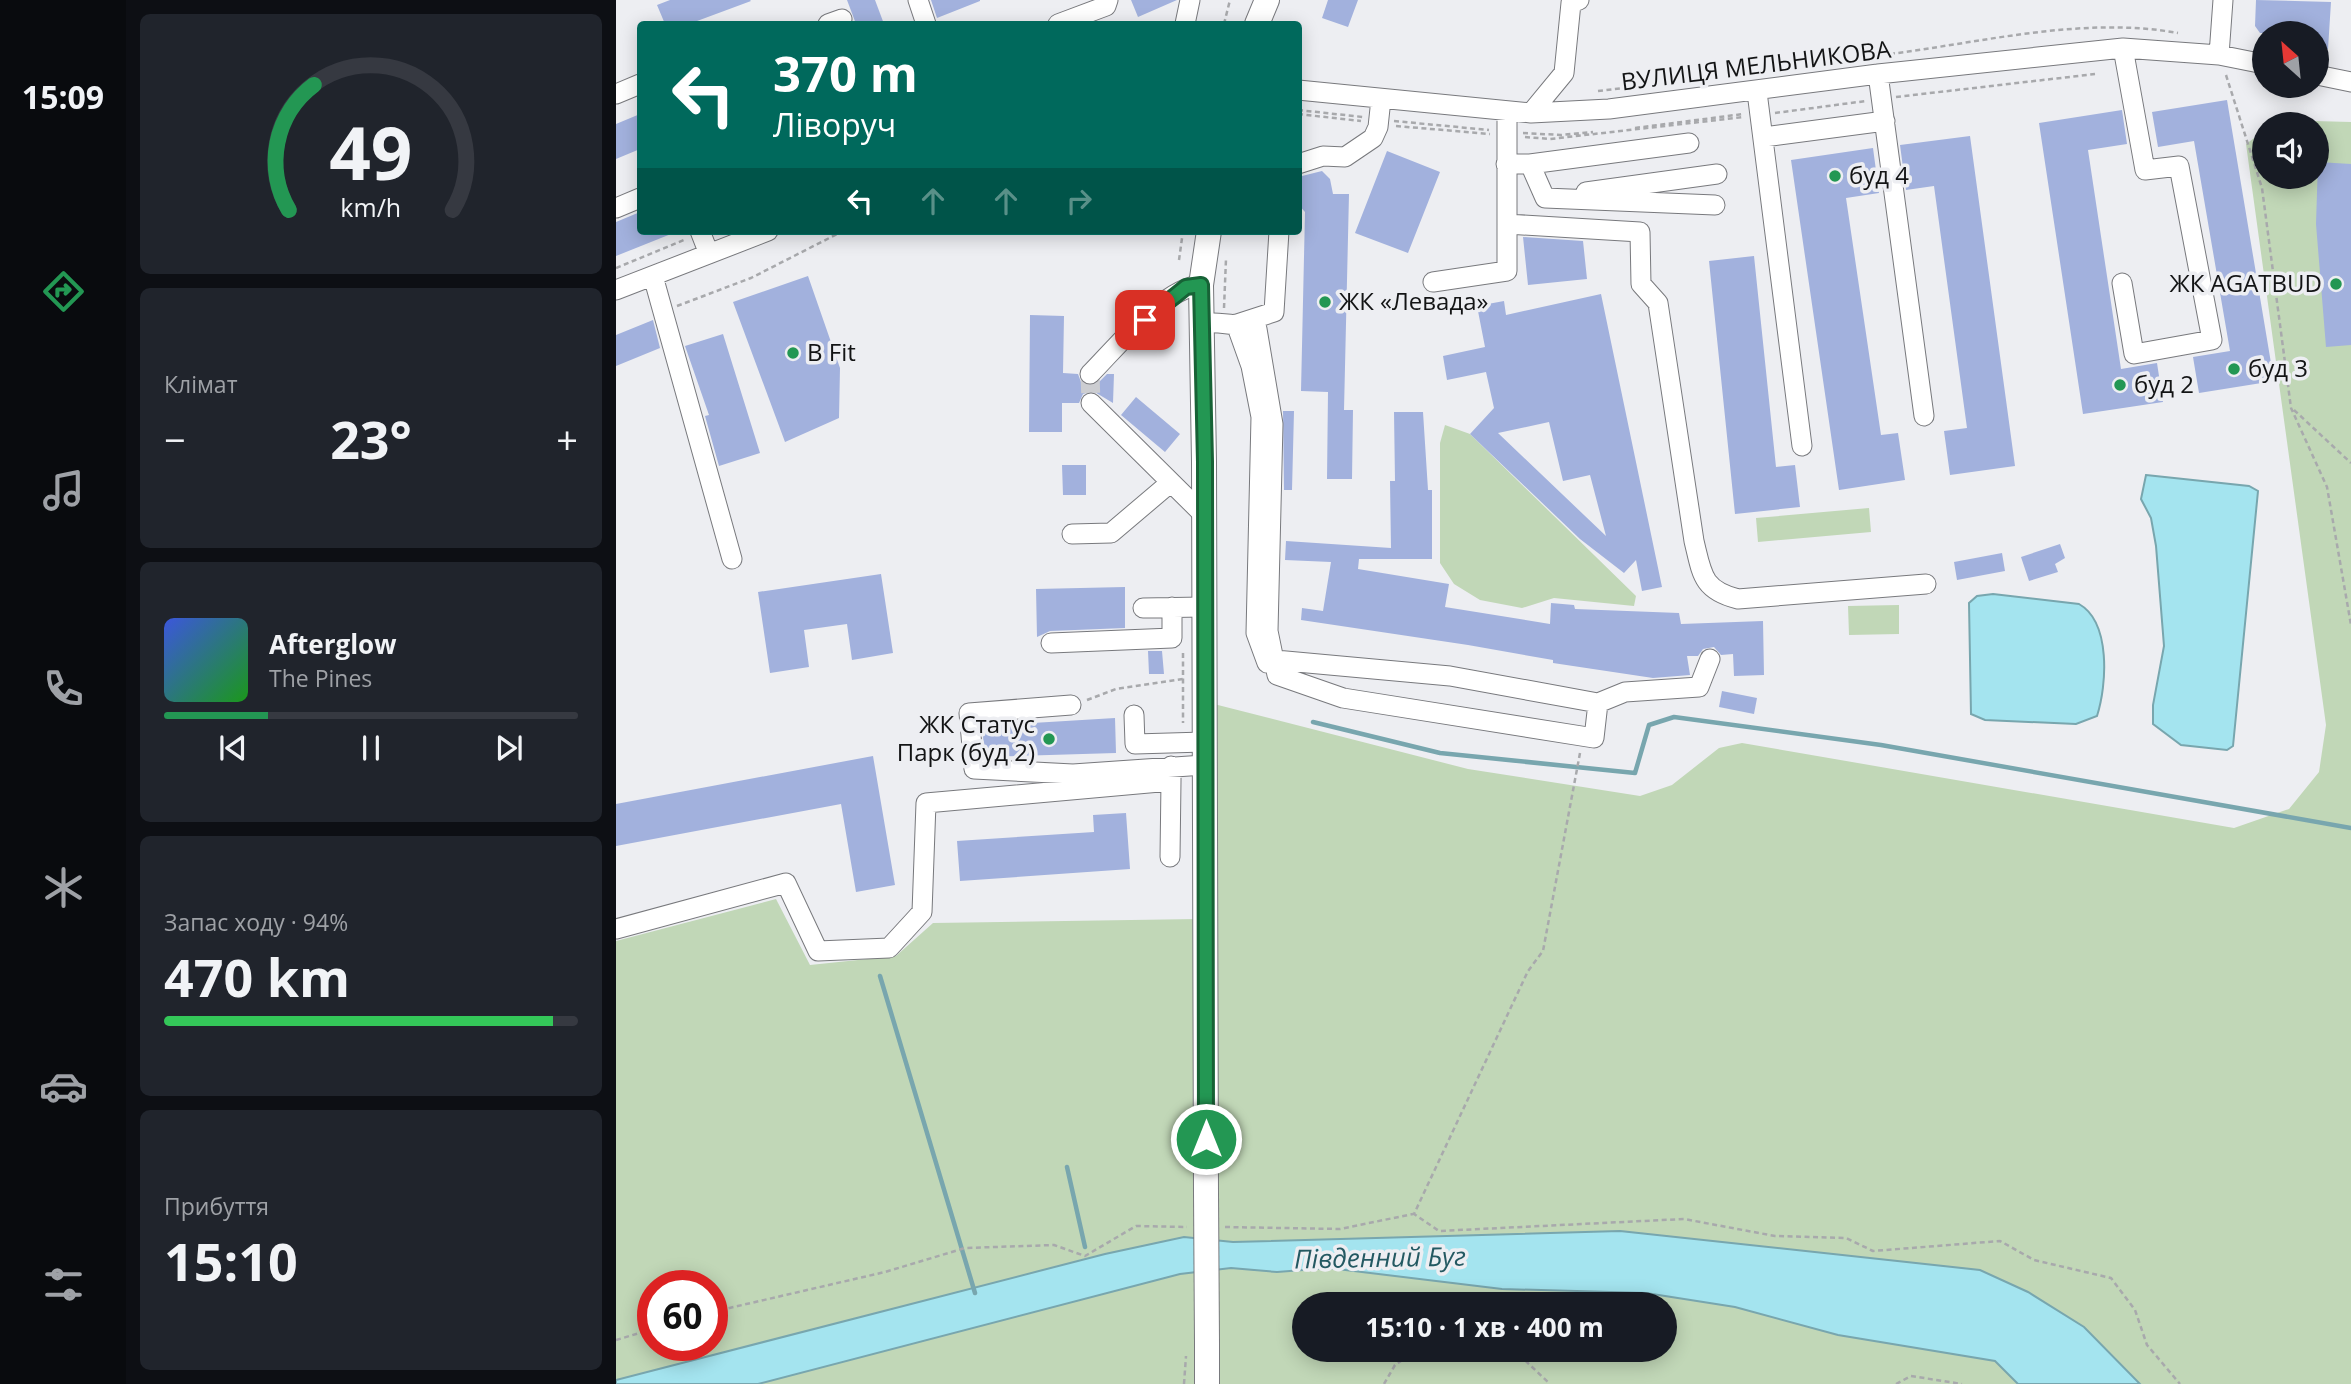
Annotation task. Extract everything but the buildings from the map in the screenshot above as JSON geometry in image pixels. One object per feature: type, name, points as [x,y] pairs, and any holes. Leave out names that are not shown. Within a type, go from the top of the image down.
[{"type":"main road","points":[[1257,21],[1267,0]]},
{"type":"main road","points":[[1207,1384],[1197,1347],[1206,1193],[1201,285],[1208,235]]},
{"type":"street","points":[[918,0],[925,21]]},
{"type":"street","points":[[1066,21],[1106,6],[1108,0]]},
{"type":"street","points":[[1186,21],[1190,0]]},
{"type":"street","points":[[1531,113],[1564,74],[1570,3],[1579,0]]},
{"type":"street","points":[[2219,55],[2223,0]]},
{"type":"street","points":[[2122,283],[2134,354],[2212,340],[2179,166],[2146,170],[2123,48]]},
{"type":"street","name":"ВУЛИЦЯ МЕЛЬНИКОВА","points":[[1302,90],[1531,113],[1609,109],[1757,92],[1878,74],[2123,48],[2219,55],[2252,62]]},
{"type":"street","points":[[1878,74],[1924,416]]},
{"type":"street","points":[[2329,77],[2351,82]]},
{"type":"street","points":[[616,94],[637,85]]},
{"type":"street","points":[[1757,92],[1802,446]]},
{"type":"street","points":[[1302,163],[1323,156],[1345,157],[1373,138],[1378,127],[1381,99]]},
{"type":"street","points":[[1433,282],[1507,271],[1507,112]]},
{"type":"street","points":[[1763,137],[1885,121]]},
{"type":"street","points":[[1506,164],[1530,164],[1689,143]]},
{"type":"street","points":[[1530,164],[1545,198]]},
{"type":"street","points":[[1545,198],[1717,174]]},
{"type":"street","points":[[1545,198],[1715,205]]},
{"type":"street","points":[[616,208],[637,199]]},
{"type":"street","points":[[1507,224],[1640,232],[1641,284],[1658,303],[1694,541],[1703,579],[1719,595],[1738,599],[1926,584]]},
{"type":"street","points":[[701,235],[709,254]]},
{"type":"street","points":[[616,290],[758,235]]},
{"type":"street","points":[[1236,324],[1275,312],[1279,235]]},
{"type":"street","points":[[653,276],[732,559]]},
{"type":"street","points":[[1090,374],[1164,302],[1186,287],[1201,285]]},
{"type":"street","points":[[1202,323],[1236,324],[1257,329],[1273,424],[1268,631],[1277,675],[1343,698],[1594,738],[1598,703]]},
{"type":"street","points":[[1091,403],[1203,514]]},
{"type":"street","points":[[1072,534],[1111,533],[1170,483]]},
{"type":"street","points":[[1051,643],[1172,638],[1172,607]]},
{"type":"street","points":[[1143,608],[1203,607]]},
{"type":"street","points":[[1275,660],[1450,676],[1598,703],[1625,692],[1699,687],[1710,659]]},
{"type":"street","points":[[1072,705],[969,713],[974,769],[1073,774],[1171,774]]},
{"type":"street","points":[[1134,715],[1135,744],[1204,753]]},
{"type":"street","points":[[616,929],[786,883],[817,951],[889,948],[922,912],[926,803],[1171,774],[1204,753]]},
{"type":"street","points":[[1170,857],[1171,774]]},
{"type":"path","points":[[1225,21],[1230,0]]},
{"type":"path","points":[[2219,55],[2262,188],[2291,408],[2327,487],[2351,625]]},
{"type":"path","points":[[1597,91],[1662,83]]},
{"type":"path","points":[[616,268],[693,235]]},
{"type":"path","points":[[664,311],[751,278],[835,235]]},
{"type":"path","points":[[1179,260],[1182,235]]},
{"type":"path","points":[[2291,408],[2351,463]]},
{"type":"path","points":[[1072,705],[1116,689],[1183,679]]},
{"type":"path","points":[[1414,1214],[1528,971],[1543,951],[1578,761]]},
{"type":"path","points":[[1221,1227],[1340,1229],[1414,1214],[1439,1231],[1684,1219],[1776,1236],[1846,1238],[1873,1251],[2000,1241],[2034,1260],[2111,1278],[2135,1310],[2147,1345],[2180,1384]]},
{"type":"path","points":[[728,1308],[884,1272],[965,1248],[1055,1245],[1085,1256],[1136,1226],[1194,1227]]},
{"type":"path","points":[[616,1340],[637,1334]]},
{"type":"path","points":[[1184,1384],[1197,1347]]},
{"type":"path","points":[[1384,1384],[1399,1362]]},
{"type":"path","points":[[1527,1362],[1550,1384]]},
{"type":"path","points":[[1896,1384],[1911,1376],[1962,1384]]},
{"type":"green space","points":[[2329,121],[2351,122],[2351,1384],[1214,1384],[1210,703],[1468,769],[1640,796],[1672,785],[1719,748],[1742,743],[2234,828],[2289,809],[2319,772],[2326,725],[2252,189],[2329,189]]},
{"type":"green space","points":[[2252,140],[2252,188],[2246,144]]},
{"type":"green space","points":[[1445,425],[1470,434],[1636,596],[1634,606],[1554,598],[1522,608],[1480,600],[1454,584],[1440,563],[1440,443]]},
{"type":"green space","points":[[1869,508],[1871,532],[1758,542],[1756,518]]},
{"type":"green space","points":[[1899,605],[1899,634],[1849,635],[1848,606]]},
{"type":"green space","points":[[776,899],[810,965],[896,956],[933,923],[1197,919],[1200,1384],[616,1384],[616,941]]},
{"type":"water","points":[[2146,475],[2249,486],[2258,491],[2233,746],[2227,750],[2181,745],[2153,724],[2153,705],[2164,646],[2156,546],[2151,518],[2141,499]]},
{"type":"water","points":[[1993,594],[2079,604],[2089,613],[2097,625],[2104,655],[2103,688],[2097,716],[2076,724],[1985,720],[1971,714],[1969,603],[1977,596]]},
{"type":"water","name":"Південний Буг","points":[[1620,1231],[1980,1270],[2028,1292],[2084,1327],[2140,1384],[2018,1384],[1995,1361],[1838,1335],[1735,1307],[1677,1298],[1677,1292],[1502,1289],[1329,1268],[1277,1272],[1231,1268],[1180,1274],[758,1384],[616,1384],[616,1380],[690,1361],[728,1361],[728,1351],[1105,1254],[1184,1237],[1233,1242]]},
{"type":"waterway","points":[[1313,722],[1440,753],[1635,773],[1649,725],[1674,717],[1881,745],[2351,828]]},
{"type":"waterway","points":[[880,976],[975,1293]]},
{"type":"waterway","points":[[1067,1167],[1085,1247]]},
{"type":"tunnel","points":[[1090,374],[1091,403]]},
{"type":"place","name":"буд 4","points":[[1835,176]]},
{"type":"place","name":"ЖК AGATBUD","points":[[2336,284]]},
{"type":"place","name":"ЖК «Левада»","points":[[1325,302]]},
{"type":"place","name":"B Fit","points":[[793,353]]},
{"type":"place","name":"буд 3","points":[[2234,369]]},
{"type":"place","name":"буд 2","points":[[2120,385]]},
{"type":"place","name":"ЖК Статус Парк (буд 2)","points":[[1049,739]]},
{"type":"route","points":[[1145,320],[1164,302],[1186,287],[1201,285],[1205,462],[1203,607],[1206,1139]]}]
